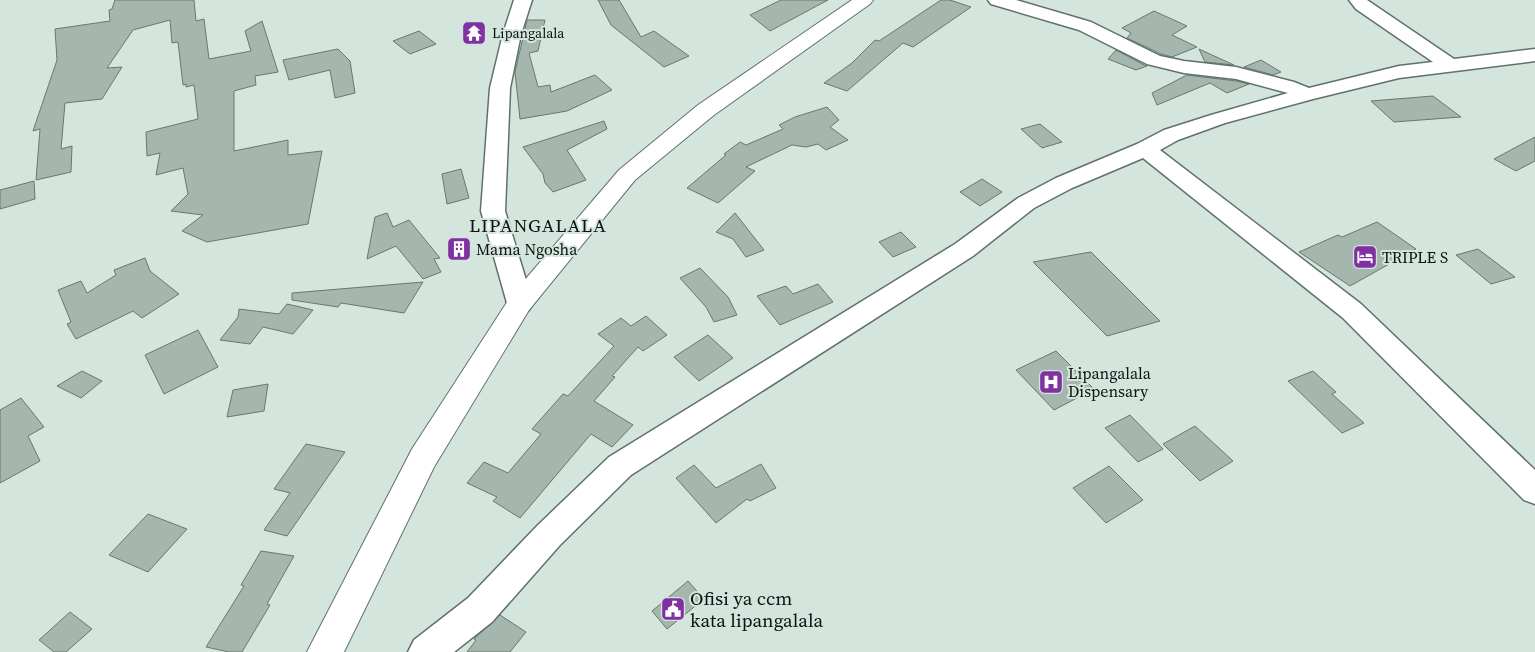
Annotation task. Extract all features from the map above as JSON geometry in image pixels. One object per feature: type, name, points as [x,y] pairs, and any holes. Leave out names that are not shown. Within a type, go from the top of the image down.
[{"type":"main road","points":[[325,652],[423,458],[520,303],[627,175],[706,110],[864,0]]},
{"type":"street","points":[[520,303],[493,211],[500,88],[512,34],[523,0]]},
{"type":"street","points":[[997,0],[1085,26],[1154,60],[1184,67],[1236,73],[1287,86],[1307,94]]},
{"type":"street","points":[[1343,0],[1360,2],[1450,65]]},
{"type":"street","points":[[426,652],[480,610],[549,535],[620,466],[964,250],[1026,204],[1064,183],[1145,149],[1171,135],[1307,94],[1375,77],[1450,65],[1535,55]]},
{"type":"street","points":[[1145,149],[1352,311],[1535,490]]},
{"type":"building","points":[[115,0],[194,0],[196,21],[204,19],[209,59],[251,51],[245,31],[262,21],[278,72],[255,76],[256,85],[234,91],[234,151],[288,140],[288,155],[322,151],[308,224],[207,242],[182,231],[203,215],[171,211],[188,194],[183,168],[156,175],[160,153],[147,156],[146,132],[198,119],[194,85],[186,87],[186,84],[183,85],[178,42],[172,43],[170,20],[133,30],[107,68],[122,67],[102,99],[65,103],[61,149],[72,146],[71,172],[36,180],[40,129],[33,131],[57,60],[55,29],[110,21],[109,10],[112,9]]},
{"type":"building","points":[[598,0],[619,0],[641,37],[654,31],[689,56],[664,67],[611,25]]},
{"type":"building","points":[[781,0],[828,0],[770,31],[750,15]]},
{"type":"building","points":[[941,0],[950,0],[971,7],[913,47],[903,43],[847,91],[824,83],[852,63],[875,40],[879,41]]},
{"type":"building","points":[[1154,11],[1187,26],[1172,35],[1197,47],[1172,57],[1161,54],[1127,38],[1131,33],[1122,28]]},
{"type":"building","points":[[527,20],[545,20],[538,51],[529,53],[538,87],[550,85],[551,92],[595,75],[612,90],[567,111],[520,119],[515,72]]},
{"type":"building","points":[[419,31],[436,44],[410,54],[393,41]]},
{"type":"building","points":[[338,49],[350,61],[355,93],[335,98],[330,70],[289,80],[283,60]]},
{"type":"building","points":[[1199,49],[1234,65],[1205,62]]},
{"type":"building","points":[[1116,50],[1147,66],[1136,70],[1108,59]]},
{"type":"building","points":[[1261,60],[1281,72],[1273,75],[1244,67]]},
{"type":"building","points":[[1187,75],[1249,84],[1227,93],[1210,83],[1157,105],[1152,93]]},
{"type":"building","points":[[1433,96],[1461,117],[1394,122],[1371,101]]},
{"type":"building","points":[[827,107],[839,120],[830,127],[848,140],[826,150],[818,144],[806,147],[792,145],[746,167],[755,171],[718,203],[687,188],[740,142],[746,145],[783,129],[779,125],[795,117]]},
{"type":"building","points":[[604,121],[607,129],[567,150],[586,180],[553,192],[545,183],[543,174],[523,147]]},
{"type":"building","points":[[1040,124],[1062,142],[1042,148],[1021,129]]},
{"type":"building","points":[[1535,137],[1535,161],[1516,171],[1494,159]]},
{"type":"building","points":[[461,169],[469,198],[447,204],[442,174]]},
{"type":"building","points":[[982,179],[1002,192],[980,206],[960,192]]},
{"type":"building","points":[[34,181],[35,199],[0,209],[0,190]]},
{"type":"building","points":[[387,213],[393,227],[409,220],[440,258],[434,259],[441,272],[423,279],[396,246],[367,259],[375,217]]},
{"type":"building","points":[[735,213],[764,250],[746,257],[733,239],[716,232]]},
{"type":"building","points":[[1377,222],[1416,249],[1350,286],[1299,252],[1338,235],[1342,237]]},
{"type":"building","points":[[901,232],[916,247],[893,257],[879,242]]},
{"type":"building","points":[[1478,249],[1515,277],[1491,284],[1456,255]]},
{"type":"building","points":[[1091,252],[1160,321],[1107,336],[1033,262]]},
{"type":"building","points":[[145,258],[150,271],[179,294],[142,318],[133,311],[76,339],[67,324],[71,322],[58,290],[81,281],[87,293],[116,275],[114,270]]},
{"type":"building","points":[[700,268],[728,297],[737,315],[714,322],[706,307],[680,278]]},
{"type":"building","points":[[423,282],[404,313],[341,303],[338,307],[292,300],[292,293]]},
{"type":"building","points":[[818,284],[833,302],[780,325],[757,296],[786,286],[793,294]]},
{"type":"building","points":[[287,304],[313,310],[293,334],[263,327],[250,344],[220,340],[238,317],[239,309],[279,314]]},
{"type":"building","points":[[646,316],[667,335],[643,351],[638,347],[612,376],[615,377],[594,401],[633,425],[612,447],[591,434],[520,518],[493,501],[497,497],[467,483],[484,462],[508,473],[541,434],[532,429],[563,394],[568,396],[614,346],[598,334],[621,318],[631,326]]},
{"type":"building","points":[[198,330],[218,367],[164,394],[145,355]]},
{"type":"building","points":[[708,335],[733,358],[699,381],[674,357]]},
{"type":"building","points":[[1056,351],[1094,389],[1054,410],[1016,370]]},
{"type":"building","points":[[82,371],[102,381],[81,398],[57,386]]},
{"type":"building","points":[[1313,371],[1336,392],[1332,394],[1364,423],[1342,433],[1288,381]]},
{"type":"building","points":[[268,384],[264,411],[227,417],[233,390]]},
{"type":"building","points":[[21,398],[44,427],[28,436],[40,461],[0,483],[0,410]]},
{"type":"building","points":[[1130,415],[1163,449],[1138,462],[1105,428]]},
{"type":"building","points":[[1195,426],[1233,461],[1200,481],[1163,444]]},
{"type":"building","points":[[306,444],[345,452],[287,536],[264,530],[290,493],[274,489]]},
{"type":"building","points":[[761,464],[776,488],[750,501],[747,499],[716,523],[676,478],[694,465],[716,488]]},
{"type":"building","points":[[1109,466],[1143,500],[1106,523],[1073,488]]},
{"type":"building","points":[[148,514],[187,529],[148,572],[109,555]]},
{"type":"building","points":[[261,551],[294,556],[267,604],[270,605],[242,652],[229,652],[206,647],[244,586],[241,585]]},
{"type":"building","points":[[688,581],[704,599],[667,629],[652,611]]},
{"type":"building","points":[[70,612],[92,629],[66,652],[54,652],[39,640]]},
{"type":"building","points":[[500,615],[526,632],[510,652],[467,652],[476,640],[474,639]]},
{"type":"place","name":"Lipangalala","points":[[474,33]]},
{"type":"place","name":"Mama Ngosha","points":[[459,249]]},
{"type":"place","name":"TRIPLE S","points":[[1365,257]]},
{"type":"place","name":"Lipangalala Dispensary","points":[[1051,382]]},
{"type":"place","name":"Ofisi ya ccm kata lipangalala","points":[[673,609]]},
{"type":"district","name":"LIPANGALALA","points":[[538,225]]}]
